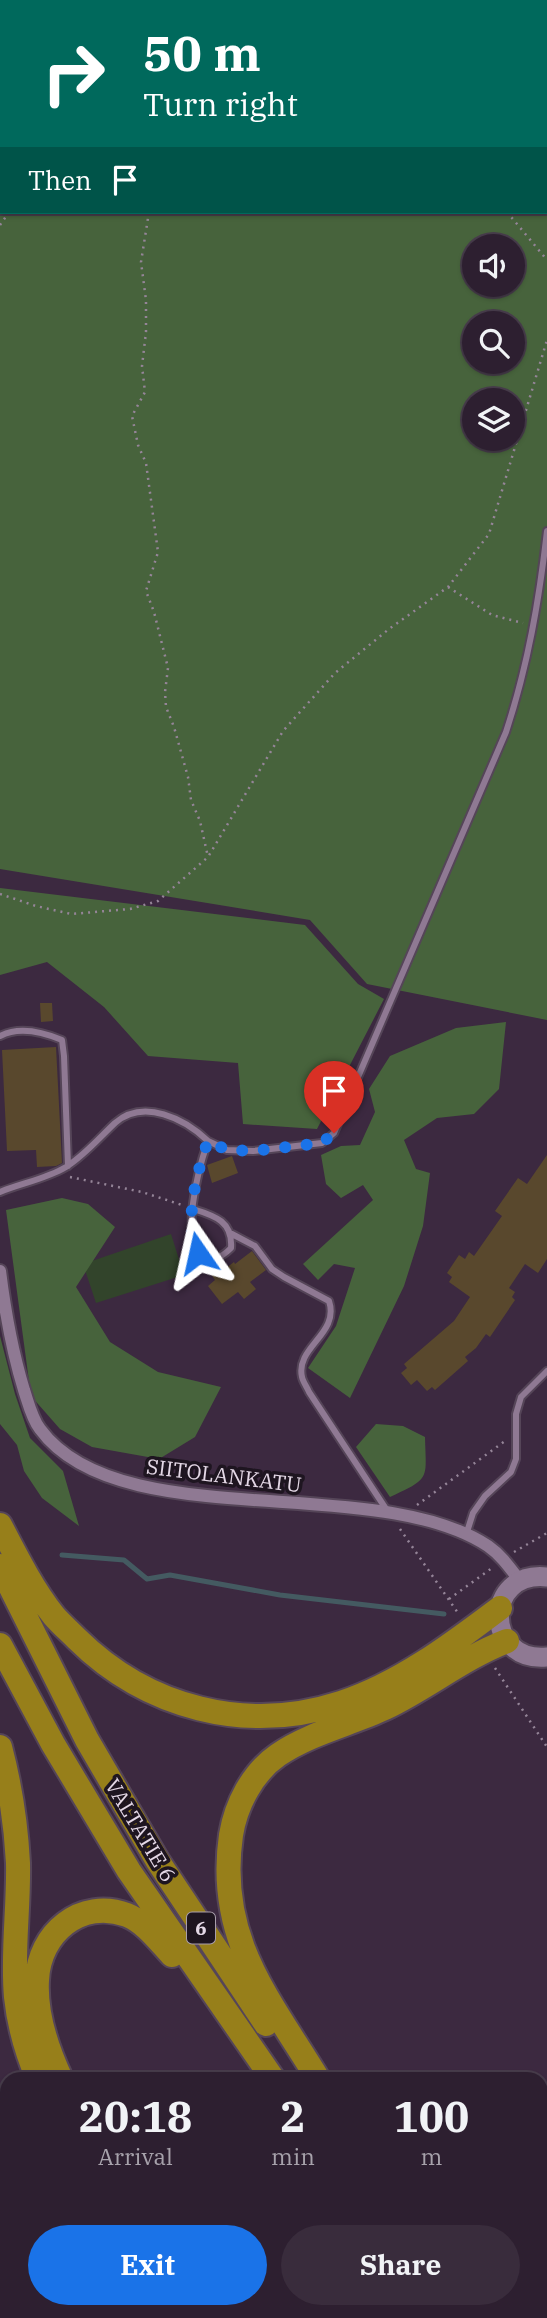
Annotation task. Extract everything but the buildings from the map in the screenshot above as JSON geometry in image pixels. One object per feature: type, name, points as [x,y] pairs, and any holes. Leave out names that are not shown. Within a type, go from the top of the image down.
[{"type":"highway","points":[[0,1525],[20,1565],[55,1617],[91,1653],[123,1677],[165,1699],[207,1711],[245,1716],[282,1715],[340,1703],[476,1641],[507,1641]]},
{"type":"highway","name":"VALTATIE 6","points":[[0,1566],[53,1674],[106,1772],[165,1872],[234,1978],[300,2072]]},
{"type":"highway","points":[[314,2072],[253,1973],[236,1933],[229,1898],[227,1864],[239,1803],[255,1777],[277,1755],[388,1707],[476,1641],[500,1608]]},
{"type":"highway","name":"VALTATIE 6","points":[[0,1645],[85,1799],[129,1871],[266,2072]]},
{"type":"highway","points":[[0,1747],[16,1831],[16,1997],[26,2051],[35,2072]]},
{"type":"highway","points":[[58,2072],[42,2028],[37,1990],[43,1949],[52,1934],[64,1924],[88,1914],[108,1912],[127,1915],[141,1923],[166,1948],[265,2072]]},
{"type":"main road","points":[[547,1577],[536,1576],[520,1581],[503,1597],[500,1608],[500,1626],[515,1650],[526,1656],[547,1657]]},
{"type":"street","name":"SIITOLANKATU","points":[[0,1271],[15,1357],[28,1401],[40,1429],[63,1452],[92,1470],[174,1492],[388,1512],[425,1520],[487,1545],[504,1559],[520,1581]]},
{"type":"lane","points":[[0,1192],[53,1174],[68,1166],[118,1121],[139,1112],[157,1113],[183,1121],[208,1141],[227,1150],[253,1151],[322,1143],[334,1133],[506,732],[535,626],[547,531]]},
{"type":"lane","points":[[0,1035],[36,1031],[62,1040],[68,1166]]},
{"type":"lane","points":[[208,1141],[201,1162],[190,1227],[192,1242],[198,1253],[210,1258],[222,1257],[231,1248],[232,1234]]},
{"type":"lane","points":[[193,1209],[212,1215],[225,1224],[232,1234],[255,1246],[272,1269],[284,1278],[329,1301],[332,1311],[328,1325],[303,1358],[301,1375],[309,1392],[388,1512]]},
{"type":"lane","points":[[466,1535],[473,1513],[485,1496],[511,1472],[516,1459],[516,1414],[521,1397],[547,1371]]},
{"type":"path","points":[[149,214],[141,262],[146,300],[142,366],[145,392],[132,416],[138,445],[146,463],[158,552],[146,591],[168,668],[164,692],[166,707],[174,727],[188,777],[191,800],[200,821],[208,856]]},
{"type":"path","points":[[509,214],[547,260]]},
{"type":"path","points":[[0,894],[71,914],[130,909],[158,901],[208,856],[283,731],[335,673],[389,629],[448,587],[489,534],[547,340]]},
{"type":"path","points":[[448,587],[492,615],[535,626]]},
{"type":"path","points":[[53,1174],[142,1192],[193,1209]]},
{"type":"path","points":[[403,1515],[515,1433]]},
{"type":"path","points":[[388,1512],[547,1747]]},
{"type":"green space","points":[[0,214],[547,214],[547,1020],[367,984],[310,920],[0,869]]},
{"type":"green space","points":[[0,888],[305,925],[358,984],[384,999],[317,1129],[243,1124],[238,1063],[148,1056],[104,1007],[47,962],[0,975]]},
{"type":"green space","points":[[506,1022],[499,1089],[474,1114],[437,1118],[404,1140],[416,1169],[430,1173],[423,1226],[404,1286],[350,1398],[308,1368],[336,1326],[355,1268],[334,1264],[318,1280],[303,1264],[373,1200],[363,1185],[341,1198],[326,1184],[321,1155],[341,1146],[360,1145],[375,1112],[369,1089],[390,1056],[456,1028]]},
{"type":"green space","points":[[62,1198],[88,1204],[115,1227],[76,1287],[110,1342],[158,1372],[221,1387],[195,1437],[159,1459],[92,1447],[60,1429],[31,1396],[6,1210]]},
{"type":"green space","points":[[171,1234],[184,1275],[96,1303],[83,1264]]},
{"type":"green space","points":[[0,1336],[30,1438],[63,1471],[79,1526],[42,1498],[24,1471],[17,1445],[0,1424]]},
{"type":"green space","points":[[376,1424],[403,1426],[425,1437],[426,1462],[423,1476],[413,1486],[390,1497],[356,1447]]},
{"type":"waterway","points":[[62,1555],[124,1560],[147,1579],[170,1575],[280,1595],[444,1614]]},
{"type":"route","points":[[198,1253],[192,1242],[190,1227],[201,1162],[208,1141],[227,1150],[253,1151],[322,1143],[334,1133]]}]
